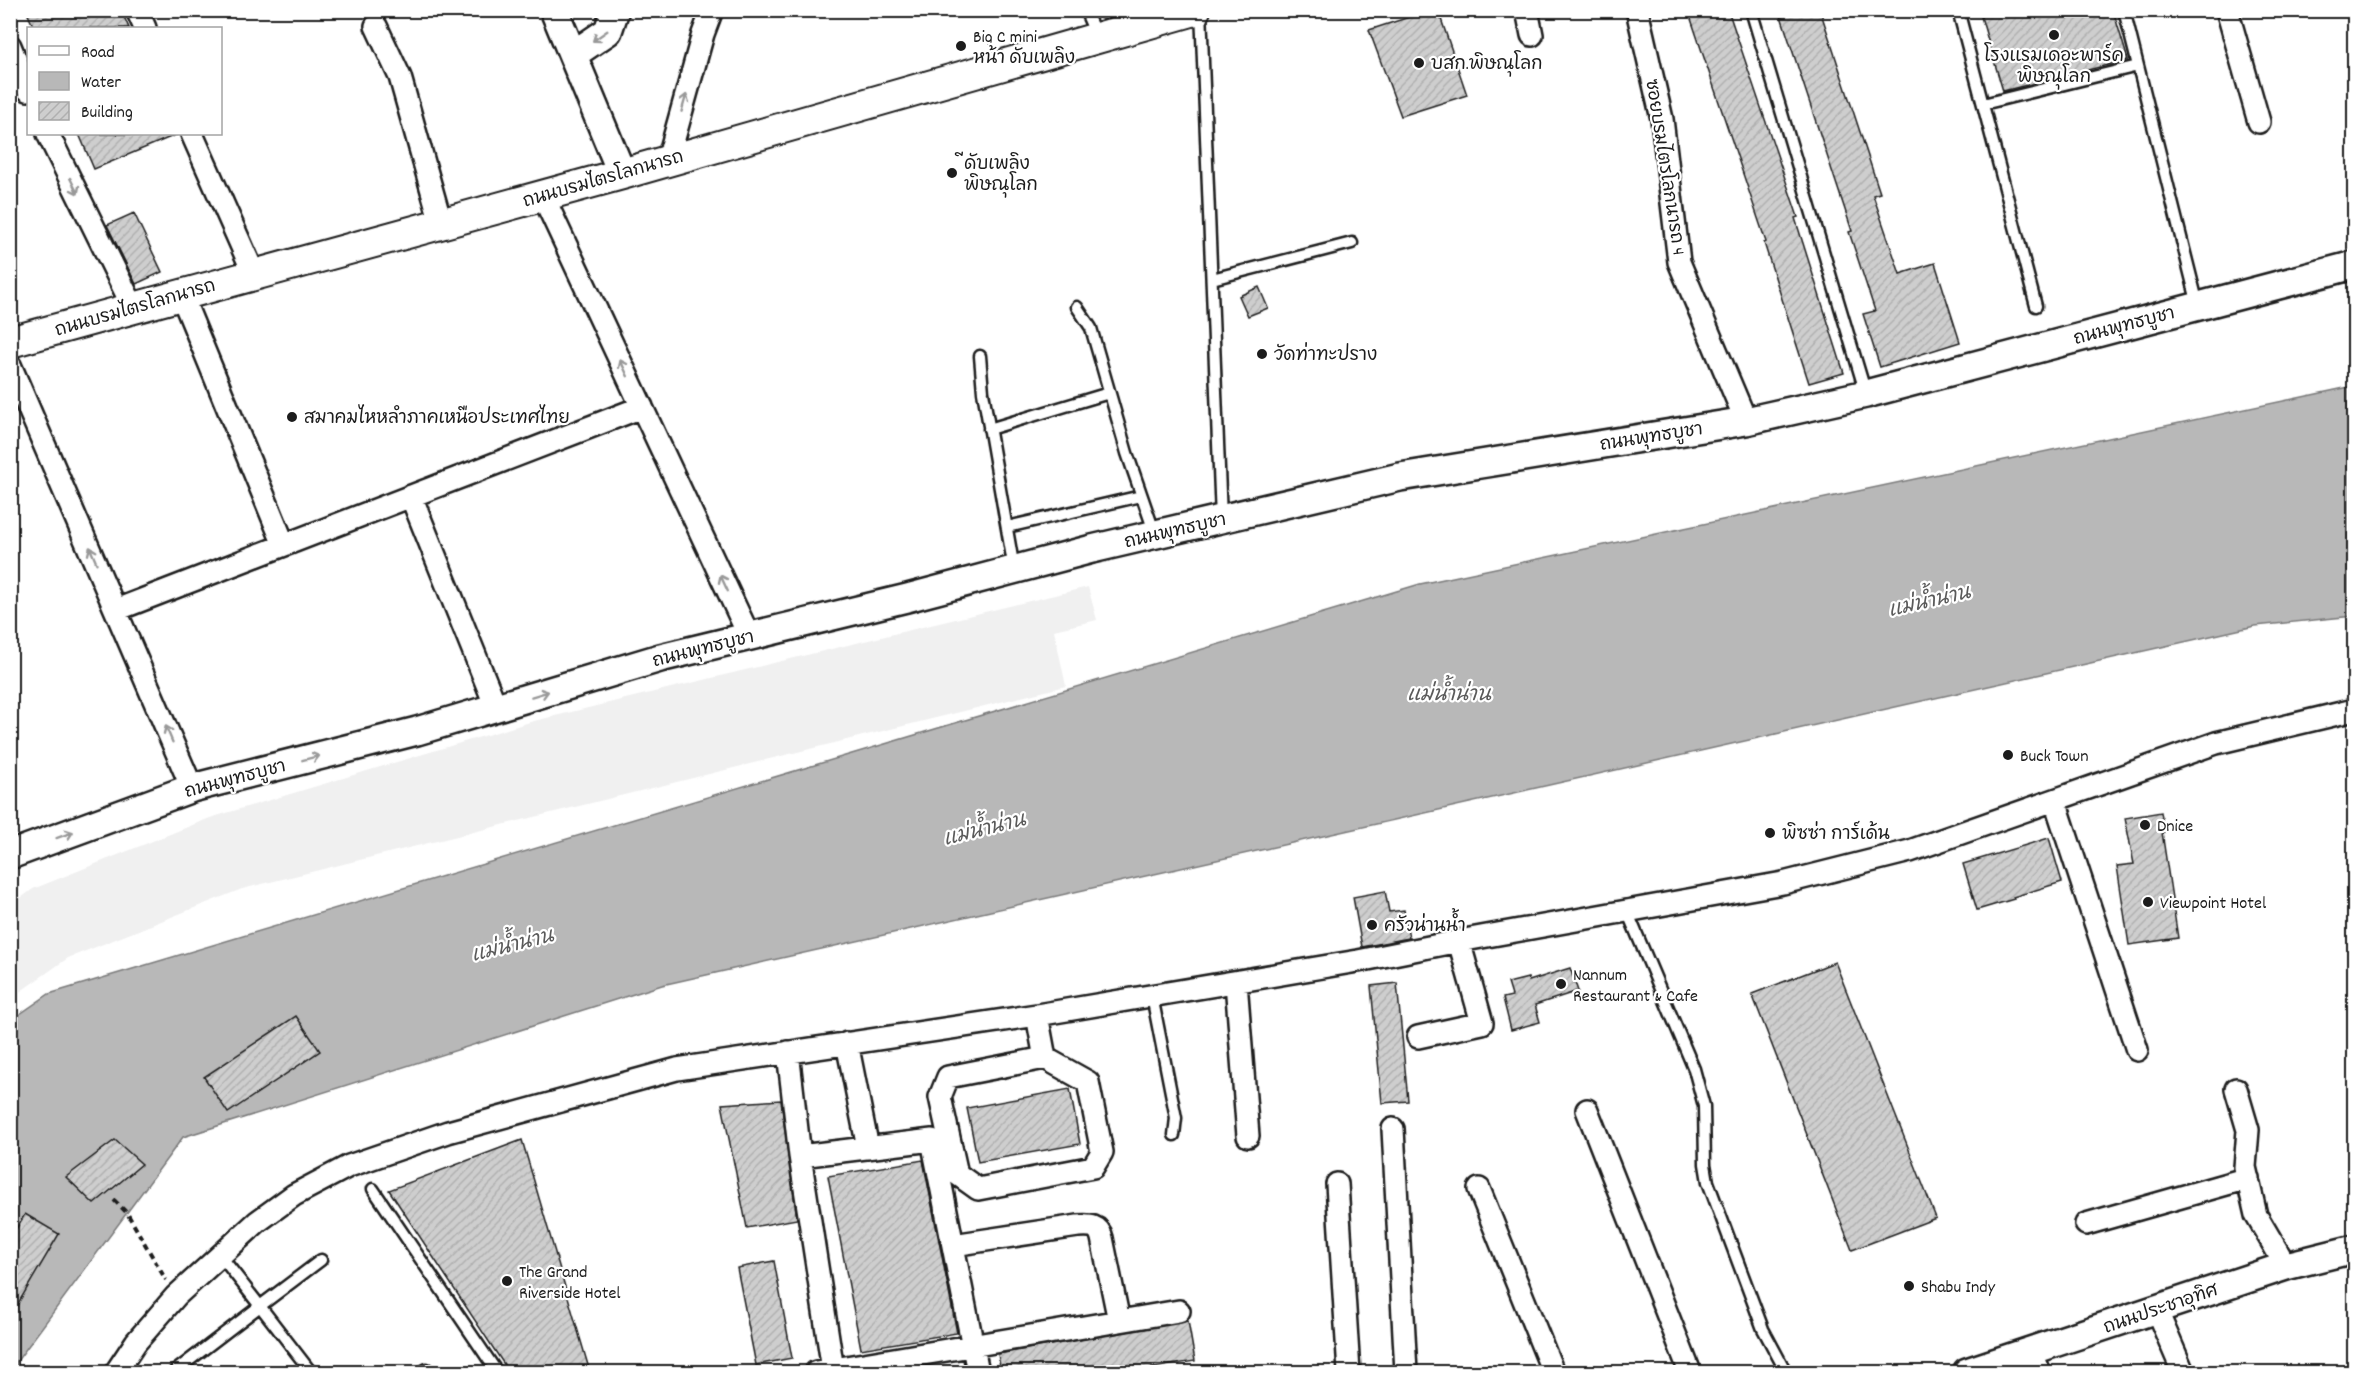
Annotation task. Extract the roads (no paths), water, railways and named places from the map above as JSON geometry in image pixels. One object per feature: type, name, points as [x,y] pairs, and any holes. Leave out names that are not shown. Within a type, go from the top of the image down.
[{"type":"main road","name":"ถนนบรมไตรโลกนารถ","points":[[10,342],[622,174],[1195,10]]},
{"type":"street","points":[[137,10],[145,27]]},
{"type":"street","points":[[554,10],[622,174]]},
{"type":"street","points":[[574,54],[608,32],[615,10]]},
{"type":"street","points":[[668,160],[703,34],[712,10]]},
{"type":"street","points":[[1527,10],[1532,35]]},
{"type":"street","name":"ซอยบรมไตรโลกนารถ 4","points":[[1637,10],[1662,119],[1680,262],[1746,421]]},
{"type":"street","points":[[2227,10],[2259,122]]},
{"type":"street","points":[[376,26],[400,77],[441,223]]},
{"type":"street","points":[[10,46],[27,88]]},
{"type":"street","points":[[48,135],[133,307]]},
{"type":"street","points":[[192,135],[254,274]]},
{"type":"street","points":[[543,196],[749,636]]},
{"type":"street","name":"ถนนพุทธบูชา","points":[[10,855],[192,788],[417,731],[660,658],[1155,535],[1400,477],[1746,421],[1866,394],[2355,265]]},
{"type":"street","points":[[181,294],[284,545]]},
{"type":"street","points":[[10,365],[192,788]]},
{"type":"street","points":[[116,610],[642,407]]},
{"type":"street","points":[[411,496],[496,707]]},
{"type":"street","points":[[116,1372],[136,1342],[176,1296],[257,1222],[294,1195],[350,1166],[448,1132],[677,1069],[1037,1015],[1358,962],[1459,941],[1784,883],[1910,851],[2216,743],[2355,710]]},
{"type":"street","points":[[2055,801],[2137,1050]]},
{"type":"street","points":[[1418,1037],[1482,1023],[1459,941]]},
{"type":"street","points":[[1236,982],[1248,1136]]},
{"type":"street","points":[[1037,1015],[1045,1058]]},
{"type":"street","points":[[847,1043],[868,1148]]},
{"type":"street","points":[[788,1052],[824,1371],[1179,1311]]},
{"type":"street","points":[[1045,1058],[1088,1082],[1102,1152],[1093,1167],[978,1189],[957,1174],[940,1097],[948,1077],[1045,1058]]},
{"type":"street","points":[[2236,1089],[2248,1130],[2245,1167],[2256,1215],[2286,1266]]},
{"type":"street","points":[[1587,1110],[1690,1372]]},
{"type":"street","points":[[1393,1129],[1406,1372]]},
{"type":"street","points":[[800,1156],[932,1140],[978,1372]]},
{"type":"street","points":[[2086,1224],[2248,1178]]},
{"type":"street","points":[[1337,1184],[1349,1372]]},
{"type":"street","points":[[1479,1189],[1553,1372]]},
{"type":"street","points":[[953,1245],[1078,1226],[1094,1226],[1099,1229],[1102,1238],[1119,1321]]},
{"type":"street","name":"ถนนประชาอุทิศ","points":[[1967,1372],[2035,1362],[2156,1309],[2286,1266],[2355,1249]]},
{"type":"street","points":[[2156,1309],[2183,1372]]},
{"type":"lane","points":[[1085,10],[1097,38]]},
{"type":"lane","points":[[1201,10],[1221,519]]},
{"type":"lane","points":[[1751,10],[1866,394]]},
{"type":"lane","points":[[1958,10],[2036,306]]},
{"type":"lane","points":[[2124,10],[2198,305]]},
{"type":"lane","points":[[1983,104],[2138,66]]},
{"type":"lane","points":[[1212,279],[1352,243]]},
{"type":"lane","points":[[1077,308],[1091,328],[1109,393],[1155,535]]},
{"type":"lane","points":[[980,356],[983,392],[1014,570]]},
{"type":"lane","points":[[989,429],[1109,393]]},
{"type":"lane","points":[[1007,527],[1141,496]]},
{"type":"lane","points":[[1627,911],[1694,1069],[1704,1106],[1704,1164],[1708,1182],[1763,1329],[1786,1372]]},
{"type":"lane","points":[[1152,996],[1176,1118],[1174,1135]]},
{"type":"lane","points":[[373,1189],[496,1372]]},
{"type":"lane","points":[[220,1255],[311,1372]]},
{"type":"lane","points":[[174,1372],[321,1260]]},
{"type":"water","name":"แม่น้ำน่าน","points":[[2354,386],[2354,616],[2255,626],[662,985],[183,1137],[17,1361],[14,1372],[10,1372],[10,1021],[49,994],[1420,584]]},
{"type":"place","name":"โรงแรมเดอะพาร์ค พิษณุโลก","points":[[2054,35]]},
{"type":"place","name":"Big C mini หน้า ดับเพลิง","points":[[961,46]]},
{"type":"place","name":"บสก.พิษณุโลก","points":[[1419,63]]},
{"type":"place","name":"ีดับเพลิง พิษณุโลก","points":[[952,173]]},
{"type":"place","name":"วัดท่าทะปราง","points":[[1262,354]]},
{"type":"place","name":"สมาคมไหหลำภาคเหนือประเทศไทย","points":[[292,417]]},
{"type":"place","name":"Buck Town","points":[[2008,755]]},
{"type":"place","name":"Dnice","points":[[2145,825]]},
{"type":"place","name":"พิซซ่า การ์เด้น","points":[[1770,833]]},
{"type":"place","name":"Viewpoint Hotel","points":[[2148,902]]},
{"type":"place","name":"ครัวน่านน้ำ","points":[[1372,925]]},
{"type":"place","name":"Nannum Restaurant & Cafe","points":[[1561,984]]},
{"type":"place","name":"The Grand Riverside Hotel","points":[[507,1281]]},
{"type":"place","name":"Shabu Indy","points":[[1909,1286]]}]
